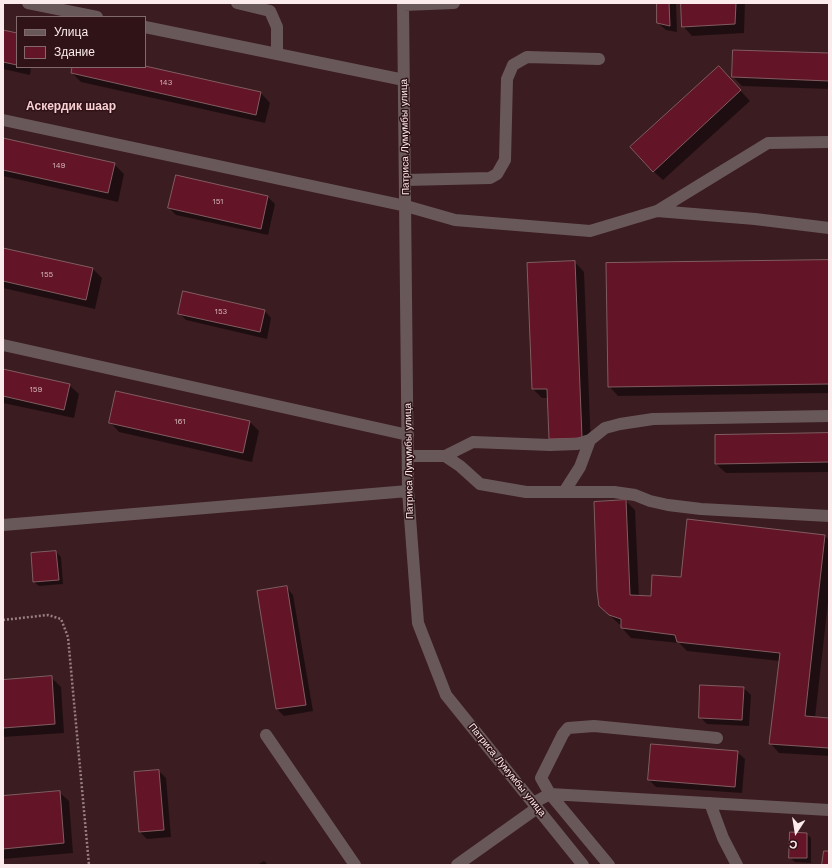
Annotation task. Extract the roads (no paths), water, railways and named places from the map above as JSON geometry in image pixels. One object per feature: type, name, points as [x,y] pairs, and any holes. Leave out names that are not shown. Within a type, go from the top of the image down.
[{"type":"street","points":[[28,3],[92,16]]},
{"type":"street","points":[[237,3],[270,11],[277,27],[277,54]]},
{"type":"street","points":[[403,4],[454,3]]},
{"type":"street","name":"Патриса Лумумбы улица","points":[[403,4],[409,456],[408,491],[418,623],[446,695],[583,865]]},
{"type":"street","points":[[146,27],[404,80]]},
{"type":"street","points":[[405,180],[490,178],[497,174],[505,160],[507,78],[514,65],[528,57],[599,59]]},
{"type":"street","points":[[3,120],[406,206],[455,220],[590,231],[657,211],[768,143],[829,142]]},
{"type":"street","points":[[657,211],[755,219],[829,228]]},
{"type":"street","points":[[3,344],[408,436]]},
{"type":"street","points":[[409,456],[445,456],[473,442],[550,445],[577,444],[590,440],[605,428],[620,424],[653,420],[829,416]]},
{"type":"street","points":[[564,492],[580,467],[590,440]]},
{"type":"street","points":[[445,456],[460,466],[480,484],[526,492],[614,492],[635,495],[650,501],[668,505],[701,509],[829,516]]},
{"type":"street","points":[[3,525],[408,491]]},
{"type":"street","points":[[609,865],[550,794],[541,778],[563,734],[568,728],[594,726],[717,738]]},
{"type":"street","points":[[266,735],[355,865]]},
{"type":"street","points":[[457,865],[550,794],[829,810]]},
{"type":"street","points":[[710,803],[723,838],[737,865]]},
{"type":"district","name":"Аскердик шаар","points":[[71,106]]}]
